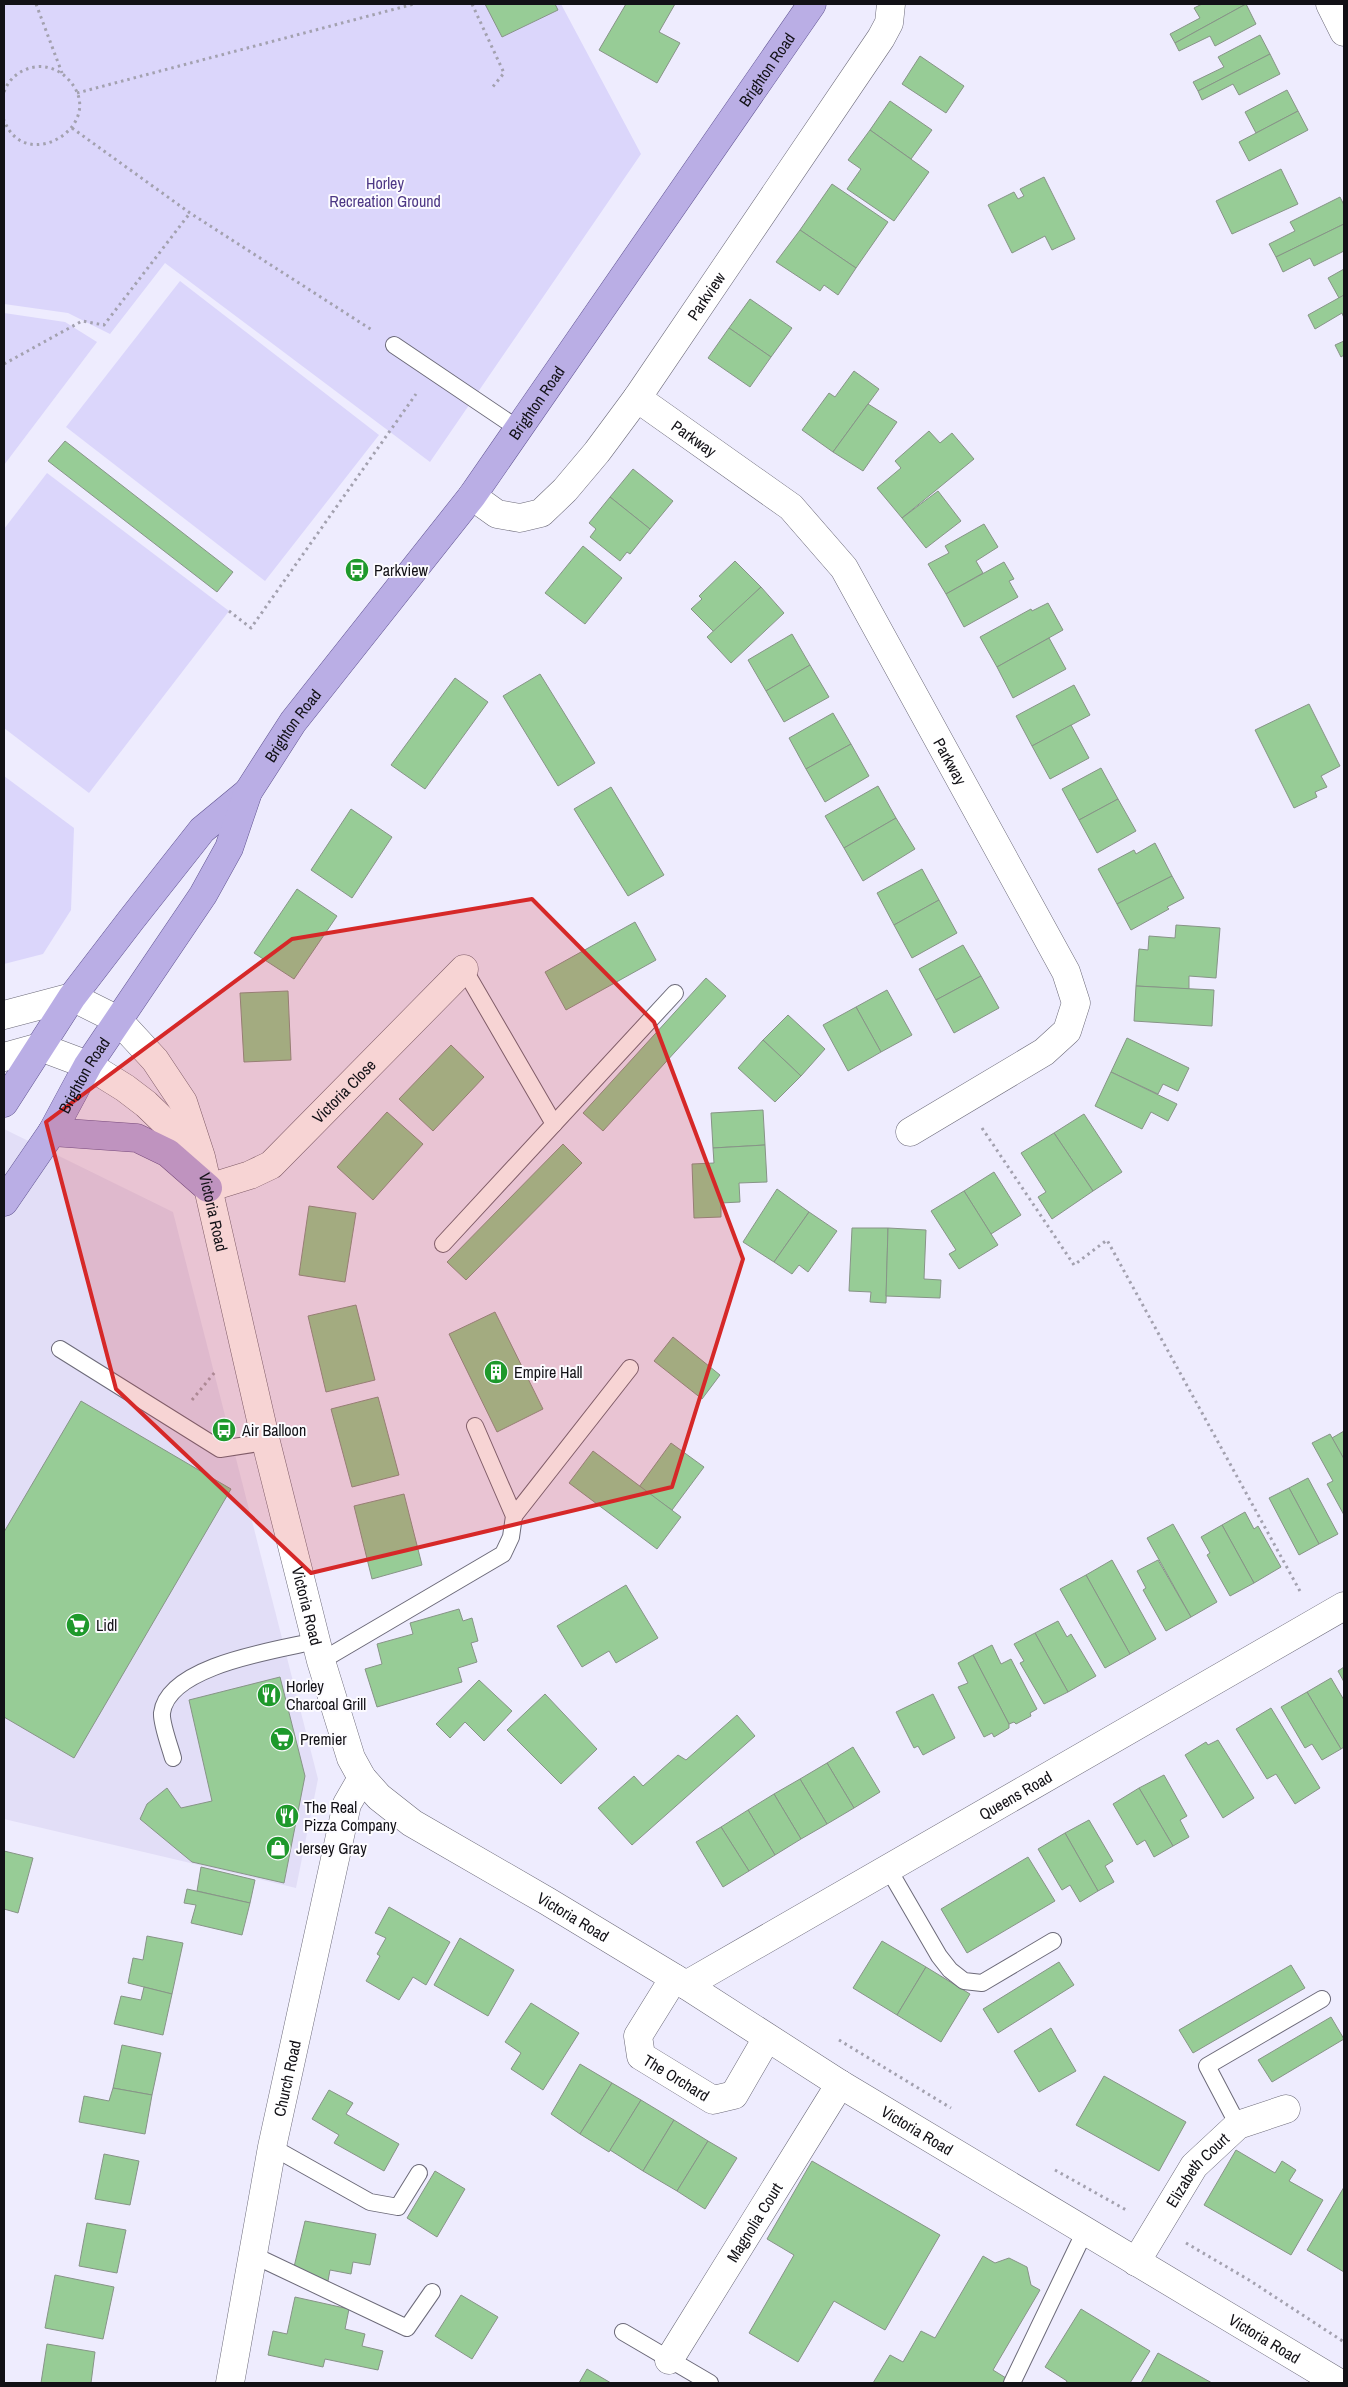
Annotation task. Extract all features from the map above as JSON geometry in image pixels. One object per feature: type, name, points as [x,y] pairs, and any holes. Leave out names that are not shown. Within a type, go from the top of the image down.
[{"type":"main road","name":"Brighton Road","points":[[4,1202],[52,1132],[88,1065],[203,895],[230,848],[248,792],[293,722],[472,496],[520,430],[812,4]]},
{"type":"main road","name":"Brighton Road","points":[[4,1103],[72,996],[202,830],[248,792]]},
{"type":"main road","points":[[52,1132],[137,1138],[168,1153],[208,1188]]},
{"type":"street","name":"Parkview","points":[[472,496],[497,514],[520,518],[541,513],[565,490],[597,452],[637,398],[881,38],[889,23],[891,4]]},
{"type":"street","points":[[1330,4],[1344,32]]},
{"type":"street","name":"Parkway","points":[[637,398],[791,507],[844,568],[940,738],[1066,972],[1076,1003],[1067,1031],[1044,1052],[910,1132]]},
{"type":"street","name":"Victoria Close","points":[[208,1188],[250,1175],[271,1165],[464,969]]},
{"type":"street","points":[[4,1015],[72,996]]},
{"type":"street","name":"Victoria Road","points":[[72,996],[118,1020],[155,1060],[183,1102],[201,1157],[266,1442],[319,1651],[351,1758],[362,1778],[379,1797],[412,1823],[680,1982],[840,2084],[1331,2381]]},
{"type":"street","points":[[4,1057],[40,1047]]},
{"type":"street","name":"Victoria Road","points":[[40,1047],[88,1065],[125,1088],[146,1104],[201,1157]]},
{"type":"street","name":"Queens Road","points":[[680,1982],[889,1870],[1344,1606]]},
{"type":"street","name":"Church Road","points":[[230,2383],[272,2146],[346,1804],[362,1778]]},
{"type":"street","name":"The Orchard","points":[[680,1982],[638,2036],[641,2056],[713,2100],[734,2095],[767,2038]]},
{"type":"street","name":"Magnolia Court","points":[[670,2360],[840,2084]]},
{"type":"street","name":"Elizabeth Court","points":[[1136,2262],[1194,2166],[1238,2125],[1286,2109]]},
{"type":"lane","points":[[394,344],[520,430]]},
{"type":"lane","points":[[464,969],[554,1124]]},
{"type":"lane","points":[[443,1244],[675,993]]},
{"type":"lane","points":[[60,1350],[220,1449],[266,1442]]},
{"type":"lane","points":[[173,1758],[162,1714],[167,1699],[191,1676],[220,1664],[319,1651],[495,1560],[503,1554],[511,1537],[514,1516],[630,1368]]},
{"type":"lane","points":[[475,1426],[514,1516]]},
{"type":"lane","points":[[889,1870],[939,1956],[950,1970],[964,1981],[982,1983],[1053,1941]]},
{"type":"lane","points":[[1238,2125],[1207,2066],[1322,1999]]},
{"type":"lane","points":[[272,2146],[370,2202],[398,2207],[419,2173]]},
{"type":"lane","points":[[1012,2383],[1085,2231]]},
{"type":"lane","points":[[253,2256],[407,2328],[432,2292]]},
{"type":"lane","points":[[623,2332],[710,2383]]},
{"type":"path","points":[[4,120],[13,134],[24,142],[37,145],[50,143],[62,138],[72,128],[77,117],[79,105],[77,93],[62,73],[36,4]]},
{"type":"path","points":[[77,93],[414,4]]},
{"type":"path","points":[[472,4],[504,73],[491,89]]},
{"type":"path","points":[[4,92],[5,85],[25,69],[51,68],[62,73]]},
{"type":"path","points":[[72,128],[190,213],[394,344]]},
{"type":"path","points":[[4,364],[82,322],[104,325],[190,213]]},
{"type":"path","points":[[229,611],[251,628],[433,372]]},
{"type":"path","points":[[964,1100],[1074,1266],[1107,1240],[1317,1622]]},
{"type":"path","points":[[175,1421],[216,1371]]},
{"type":"path","points":[[835,2038],[952,2108]]},
{"type":"path","points":[[1053,2169],[1249,2280],[1344,2342]]},
{"type":"highlighted area","points":[[532,899],[654,1022],[743,1259],[672,1487],[311,1573],[116,1389],[46,1122],[292,939]]},
{"type":"shaded area","points":[[4,1129],[173,1212],[318,1779],[296,1888],[4,1819]]},
{"type":"green space","name":"Horley Recreation Ground","points":[[4,4],[561,4],[641,154],[430,462],[165,263],[110,334],[68,313],[4,304]]},
{"type":"green space","points":[[180,281],[379,435],[265,581],[66,427]]},
{"type":"green space","points":[[4,313],[65,322],[97,342],[4,465]]},
{"type":"green space","points":[[47,473],[229,611],[89,793],[4,728],[4,529]]},
{"type":"green space","points":[[4,776],[74,828],[71,910],[43,954],[4,964]]},
{"type":"building","points":[[485,4],[555,4],[558,10],[502,37]]},
{"type":"building","points":[[626,4],[675,4],[659,32],[680,43],[657,83],[599,50]]},
{"type":"building","points":[[1202,4],[1246,4],[1175,43],[1170,34],[1200,18],[1194,8]]},
{"type":"building","points":[[1246,4],[1256,24],[1215,46],[1210,36],[1179,51],[1175,43]]},
{"type":"building","points":[[1260,35],[1270,54],[1198,91],[1193,82],[1224,67],[1218,57]]},
{"type":"building","points":[[1270,54],[1280,74],[1239,95],[1233,84],[1202,100],[1198,91]]},
{"type":"building","points":[[920,56],[964,86],[946,113],[902,84]]},
{"type":"building","points":[[1287,90],[1298,111],[1256,133],[1245,112]]},
{"type":"building","points":[[890,101],[932,130],[911,159],[870,130]]},
{"type":"building","points":[[1298,111],[1308,130],[1249,161],[1239,142]]},
{"type":"building","points":[[870,130],[929,172],[894,221],[847,189],[861,169],[848,160]]},
{"type":"building","points":[[1281,169],[1298,204],[1232,234],[1216,201]]},
{"type":"building","points":[[1044,177],[1075,239],[1052,250],[1045,236],[1012,253],[988,205],[1014,192],[1018,199],[1024,196],[1020,189]]},
{"type":"building","points":[[832,184],[888,222],[856,268],[800,230]]},
{"type":"building","points":[[1340,197],[1344,205],[1344,224],[1276,257],[1269,244],[1295,231],[1290,222]]},
{"type":"building","points":[[1344,224],[1344,251],[1314,266],[1310,258],[1283,272],[1276,257]]},
{"type":"building","points":[[800,230],[856,268],[838,295],[824,285],[820,291],[776,262]]},
{"type":"building","points":[[1344,269],[1344,295],[1339,298],[1328,278]]},
{"type":"building","points":[[1344,295],[1344,318],[1342,313],[1315,329],[1308,315]]},
{"type":"building","points":[[750,299],[792,328],[771,357],[729,328]]},
{"type":"building","points":[[729,328],[771,357],[750,387],[708,358]]},
{"type":"building","points":[[1344,341],[1344,355],[1341,357],[1335,345]]},
{"type":"building","points":[[854,371],[879,389],[833,452],[802,430],[829,393],[835,397]]},
{"type":"building","points":[[868,404],[897,422],[863,471],[833,452]]},
{"type":"building","points":[[929,431],[940,443],[952,433],[974,459],[902,518],[877,488],[901,468],[895,461]]},
{"type":"building","points":[[65,441],[233,572],[217,592],[48,461]]},
{"type":"building","points":[[633,469],[673,501],[650,529],[610,497]]},
{"type":"building","points":[[938,491],[961,521],[926,548],[902,518]]},
{"type":"building","points":[[610,497],[650,529],[630,554],[627,552],[620,561],[590,537],[596,529],[589,523]]},
{"type":"building","points":[[984,524],[998,547],[976,561],[983,573],[946,594],[928,564],[949,553],[945,546]]},
{"type":"building","points":[[583,546],[622,578],[585,624],[545,593]]},
{"type":"building","points":[[735,561],[761,587],[714,632],[691,609],[702,599],[699,596]]},
{"type":"building","points":[[1004,562],[1014,579],[1009,581],[1018,597],[964,627],[946,594]]},
{"type":"building","points":[[761,587],[784,613],[731,663],[707,637]]},
{"type":"building","points":[[1048,603],[1063,630],[997,667],[980,637],[1031,609],[1032,611]]},
{"type":"building","points":[[792,634],[810,665],[766,691],[748,660]]},
{"type":"building","points":[[1049,638],[1066,669],[1013,698],[997,667]]},
{"type":"building","points":[[810,665],[829,697],[784,722],[766,691]]},
{"type":"building","points":[[540,674],[595,763],[558,786],[503,696]]},
{"type":"building","points":[[455,678],[488,702],[425,789],[391,765]]},
{"type":"building","points":[[1074,685],[1090,715],[1032,746],[1016,716]]},
{"type":"building","points":[[1309,704],[1340,766],[1321,776],[1327,787],[1315,792],[1317,797],[1294,808],[1255,730]]},
{"type":"building","points":[[833,713],[851,744],[806,769],[789,738]]},
{"type":"building","points":[[1071,725],[1089,758],[1050,779],[1032,746]]},
{"type":"building","points":[[851,744],[869,776],[825,802],[806,769]]},
{"type":"building","points":[[1101,768],[1118,799],[1079,820],[1062,789]]},
{"type":"building","points":[[878,786],[896,818],[844,848],[825,816]]},
{"type":"building","points":[[611,787],[664,875],[628,896],[574,809]]},
{"type":"building","points":[[1118,799],[1136,831],[1097,853],[1079,820]]},
{"type":"building","points":[[351,809],[392,837],[352,898],[311,870]]},
{"type":"building","points":[[896,818],[915,849],[863,881],[844,848]]},
{"type":"building","points":[[1155,843],[1172,876],[1117,904],[1098,869],[1134,850],[1136,854]]},
{"type":"building","points":[[922,869],[939,900],[894,925],[877,893]]},
{"type":"building","points":[[1172,876],[1184,898],[1167,907],[1169,909],[1131,930],[1117,904]]},
{"type":"building","points":[[297,889],[337,916],[294,979],[254,953]]},
{"type":"building","points":[[939,900],[957,933],[912,958],[894,925]]},
{"type":"building","points":[[635,922],[656,960],[566,1010],[545,972]]},
{"type":"building","points":[[1176,925],[1220,928],[1216,978],[1189,976],[1189,989],[1136,986],[1139,949],[1148,950],[1149,936],[1175,938]]},
{"type":"building","points":[[963,945],[981,976],[936,1000],[919,969]]},
{"type":"building","points":[[981,976],[999,1008],[954,1033],[936,1000]]},
{"type":"building","points":[[706,978],[726,996],[603,1131],[583,1113]]},
{"type":"building","points":[[1136,986],[1214,990],[1212,1026],[1134,1021]]},
{"type":"building","points":[[887,990],[912,1035],[881,1052],[856,1007]]},
{"type":"building","points":[[288,991],[291,1060],[244,1062],[240,993]]},
{"type":"building","points":[[856,1007],[881,1052],[848,1071],[823,1025]]},
{"type":"building","points":[[788,1015],[825,1049],[801,1076],[763,1040]]},
{"type":"building","points":[[1127,1038],[1189,1068],[1178,1091],[1163,1084],[1158,1094],[1111,1072]]},
{"type":"building","points":[[763,1040],[801,1076],[775,1102],[738,1068]]},
{"type":"building","points":[[451,1045],[484,1077],[433,1131],[399,1099]]},
{"type":"building","points":[[1111,1072],[1177,1104],[1168,1121],[1151,1112],[1142,1129],[1095,1106]]},
{"type":"building","points":[[763,1110],[765,1145],[713,1148],[711,1113]]},
{"type":"building","points":[[387,1112],[423,1144],[373,1200],[337,1167]]},
{"type":"building","points":[[1084,1114],[1122,1172],[1093,1191],[1054,1133]]},
{"type":"building","points":[[1054,1133],[1093,1191],[1052,1219],[1038,1197],[1046,1192],[1021,1153]]},
{"type":"building","points":[[563,1144],[582,1163],[466,1280],[447,1262]]},
{"type":"building","points":[[765,1145],[767,1182],[739,1183],[740,1202],[721,1203],[721,1217],[694,1218],[692,1164],[714,1163],[713,1148]]},
{"type":"building","points":[[994,1172],[1021,1215],[991,1234],[964,1191]]},
{"type":"building","points":[[777,1189],[809,1212],[774,1262],[743,1242]]},
{"type":"building","points":[[964,1191],[998,1245],[959,1269],[949,1254],[956,1250],[931,1211]]},
{"type":"building","points":[[309,1206],[356,1213],[345,1282],[299,1275]]},
{"type":"building","points":[[809,1212],[837,1231],[808,1272],[799,1265],[792,1274],[774,1262]]},
{"type":"building","points":[[852,1228],[888,1228],[886,1303],[870,1302],[871,1292],[849,1291]]},
{"type":"building","points":[[888,1228],[926,1230],[924,1279],[941,1280],[940,1298],[886,1296]]},
{"type":"building","points":[[356,1305],[375,1380],[326,1392],[308,1316]]},
{"type":"building","name":"Empire Hall","points":[[495,1312],[543,1409],[497,1432],[449,1334]]},
{"type":"building","points":[[673,1337],[720,1375],[702,1399],[654,1361]]},
{"type":"building","points":[[378,1397],[399,1475],[352,1487],[331,1409]]},
{"type":"building","name":"Lidl","points":[[81,1401],[231,1489],[74,1758],[4,1717],[4,1532]]},
{"type":"building","points":[[1344,1431],[1344,1459],[1332,1438]]},
{"type":"building","points":[[1330,1434],[1344,1459],[1344,1515],[1327,1484],[1333,1481],[1312,1443]]},
{"type":"building","points":[[671,1443],[704,1467],[672,1510],[639,1487]]},
{"type":"building","points":[[593,1451],[681,1517],[657,1549],[569,1483]]},
{"type":"building","points":[[1308,1478],[1338,1534],[1319,1544],[1289,1488]]},
{"type":"building","points":[[1289,1488],[1319,1544],[1299,1555],[1269,1498]]},
{"type":"building","points":[[404,1494],[422,1565],[372,1579],[354,1506]]},
{"type":"building","points":[[1245,1512],[1254,1529],[1258,1526],[1281,1567],[1254,1583],[1222,1525]]},
{"type":"building","points":[[1173,1524],[1217,1602],[1191,1617],[1147,1538]]},
{"type":"building","points":[[1222,1525],[1254,1583],[1230,1596],[1207,1555],[1210,1553],[1201,1537]]},
{"type":"building","points":[[1112,1560],[1156,1639],[1130,1654],[1086,1575]]},
{"type":"building","points":[[1158,1560],[1191,1617],[1166,1631],[1143,1590],[1146,1588],[1137,1571]]},
{"type":"building","points":[[1086,1575],[1130,1654],[1105,1668],[1060,1589]]},
{"type":"building","points":[[626,1585],[658,1638],[616,1663],[609,1651],[582,1667],[557,1626]]},
{"type":"building","points":[[459,1609],[463,1621],[472,1618],[478,1641],[471,1643],[477,1662],[458,1668],[462,1682],[377,1707],[365,1669],[382,1664],[377,1644],[413,1634],[410,1623]]},
{"type":"building","points":[[1058,1621],[1067,1637],[1071,1634],[1096,1676],[1068,1692],[1035,1633]]},
{"type":"building","points":[[1035,1633],[1068,1692],[1044,1704],[1020,1663],[1024,1661],[1014,1644]]},
{"type":"building","points":[[992,1645],[1001,1664],[1011,1659],[1037,1709],[1030,1713],[1031,1716],[1016,1724],[1014,1722],[1009,1724],[973,1655]]},
{"type":"building","points":[[973,1655],[1009,1724],[1009,1728],[994,1737],[992,1733],[984,1737],[958,1687],[968,1683],[958,1663]]},
{"type":"building","points":[[1344,1667],[1344,1682],[1338,1671]]},
{"type":"building","points":[[280,1677],[305,1776],[284,1883],[192,1862],[140,1819],[147,1804],[167,1788],[181,1808],[212,1801],[189,1700]]},
{"type":"building","points":[[1331,1678],[1344,1700],[1344,1747],[1341,1749],[1307,1692]]},
{"type":"building","points":[[479,1680],[512,1711],[484,1741],[465,1722],[450,1738],[436,1724]]},
{"type":"building","points":[[1307,1692],[1341,1749],[1322,1760],[1312,1744],[1305,1748],[1281,1707]]},
{"type":"building","points":[[545,1694],[597,1749],[561,1784],[507,1730]]},
{"type":"building","points":[[933,1694],[955,1738],[923,1755],[918,1746],[914,1748],[896,1712]]},
{"type":"building","points":[[1271,1708],[1320,1788],[1295,1804],[1276,1774],[1267,1779],[1236,1729]]},
{"type":"building","points":[[737,1715],[755,1736],[632,1845],[598,1808],[634,1776],[643,1786],[678,1755],[686,1760]]},
{"type":"building","points":[[1218,1740],[1254,1798],[1223,1818],[1185,1755],[1206,1742],[1208,1745]]},
{"type":"building","points":[[853,1747],[880,1792],[854,1808],[827,1763]]},
{"type":"building","points":[[827,1763],[854,1808],[827,1824],[800,1779]]},
{"type":"building","points":[[1164,1775],[1187,1816],[1180,1820],[1189,1837],[1173,1846],[1139,1788]]},
{"type":"building","points":[[800,1779],[827,1824],[801,1839],[774,1794]]},
{"type":"building","points":[[1139,1788],[1173,1846],[1154,1857],[1145,1840],[1137,1845],[1113,1804]]},
{"type":"building","points":[[774,1794],[801,1839],[775,1855],[748,1810]]},
{"type":"building","points":[[748,1810],[775,1855],[749,1871],[721,1827]]},
{"type":"building","points":[[1089,1820],[1113,1861],[1105,1866],[1114,1882],[1098,1891],[1065,1833]]},
{"type":"building","points":[[721,1827],[749,1871],[723,1887],[696,1842]]},
{"type":"building","points":[[1065,1833],[1098,1891],[1080,1902],[1070,1885],[1062,1890],[1038,1849]]},
{"type":"building","points":[[4,1851],[33,1858],[18,1913],[4,1909]]},
{"type":"building","points":[[1028,1857],[1055,1901],[967,1953],[941,1909]]},
{"type":"building","points":[[201,1867],[255,1880],[250,1903],[197,1891]]},
{"type":"building","points":[[187,1889],[250,1903],[242,1935],[191,1923],[196,1905],[184,1903]]},
{"type":"building","points":[[389,1907],[450,1942],[426,1985],[413,1977],[399,2000],[366,1981],[380,1956],[377,1954],[386,1938],[375,1933]]},
{"type":"building","points":[[147,1936],[183,1943],[172,1994],[128,1983],[133,1958],[143,1960]]},
{"type":"building","points":[[460,1938],[514,1970],[488,2016],[434,1985]]},
{"type":"building","points":[[882,1941],[926,1967],[897,2015],[853,1988]]},
{"type":"building","points":[[1059,1962],[1074,1985],[998,2033],[983,2009]]},
{"type":"building","points":[[1291,1965],[1305,1988],[1193,2053],[1179,2030]]},
{"type":"building","points":[[926,1967],[970,1994],[941,2042],[897,2015]]},
{"type":"building","points":[[144,1987],[172,1994],[163,2035],[114,2024],[121,1996],[141,2000]]},
{"type":"building","points":[[531,2003],[579,2033],[543,2090],[511,2069],[521,2053],[505,2042]]},
{"type":"building","points":[[1331,2017],[1344,2039],[1272,2082],[1258,2060]]},
{"type":"building","points":[[1051,2028],[1076,2071],[1039,2092],[1014,2051]]},
{"type":"building","points":[[122,2045],[161,2053],[152,2095],[113,2088]]},
{"type":"building","points":[[580,2064],[612,2083],[580,2134],[551,2114]]},
{"type":"building","points":[[1104,2076],[1186,2122],[1159,2171],[1076,2125]]},
{"type":"building","points":[[612,2083],[641,2100],[609,2152],[580,2134]]},
{"type":"building","points":[[113,2088],[152,2095],[145,2134],[79,2122],[84,2096],[109,2101]]},
{"type":"building","points":[[329,2090],[353,2103],[346,2114],[399,2144],[384,2171],[334,2143],[339,2135],[312,2119]]},
{"type":"building","points":[[641,2100],[674,2120],[643,2171],[610,2150]]},
{"type":"building","points":[[674,2120],[708,2141],[677,2191],[643,2171]]},
{"type":"building","points":[[708,2141],[737,2158],[705,2209],[677,2191]]},
{"type":"building","points":[[1236,2150],[1275,2173],[1282,2161],[1296,2170],[1289,2181],[1323,2200],[1291,2255],[1204,2205]]},
{"type":"building","points":[[104,2154],[139,2161],[130,2205],[95,2199]]},
{"type":"building","points":[[812,2161],[940,2235],[885,2330],[834,2301],[798,2362],[749,2333],[794,2255],[767,2239]]},
{"type":"building","points":[[435,2171],[465,2189],[437,2237],[407,2218]]},
{"type":"building","points":[[1344,2187],[1344,2272],[1307,2250]]},
{"type":"building","points":[[305,2221],[376,2234],[370,2265],[353,2262],[351,2274],[330,2270],[328,2281],[294,2267]]},
{"type":"building","points":[[87,2223],[126,2230],[117,2273],[79,2266]]},
{"type":"building","points":[[983,2256],[995,2263],[1009,2258],[1027,2267],[1031,2285],[1040,2290],[993,2370],[1006,2378],[1003,2383],[873,2383],[890,2355],[903,2362],[921,2331],[935,2338]]},
{"type":"building","points":[[55,2275],[114,2287],[103,2339],[45,2328]]},
{"type":"building","points":[[461,2295],[498,2317],[472,2359],[435,2336]]},
{"type":"building","points":[[295,2297],[349,2309],[345,2329],[365,2334],[362,2346],[383,2351],[378,2370],[325,2359],[323,2367],[268,2355],[273,2331],[287,2334]]},
{"type":"building","points":[[1081,2309],[1150,2351],[1130,2383],[1066,2383],[1067,2381],[1045,2367]]},
{"type":"building","points":[[47,2344],[95,2352],[91,2383],[41,2383]]},
{"type":"building","points":[[1158,2353],[1212,2383],[1141,2383]]},
{"type":"building","points":[[587,2369],[611,2383],[579,2383]]},
{"type":"place","name":"Parkview","points":[[357,570]]},
{"type":"place","name":"Empire Hall","points":[[496,1372]]},
{"type":"place","name":"Air Balloon","points":[[224,1430]]},
{"type":"place","name":"Lidl","points":[[78,1625]]},
{"type":"place","name":"Horley Charcoal Grill","points":[[269,1695]]},
{"type":"place","name":"Premier","points":[[282,1739]]},
{"type":"place","name":"The Real Pizza Company","points":[[287,1816]]},
{"type":"place","name":"Jersey Gray","points":[[278,1848]]}]
